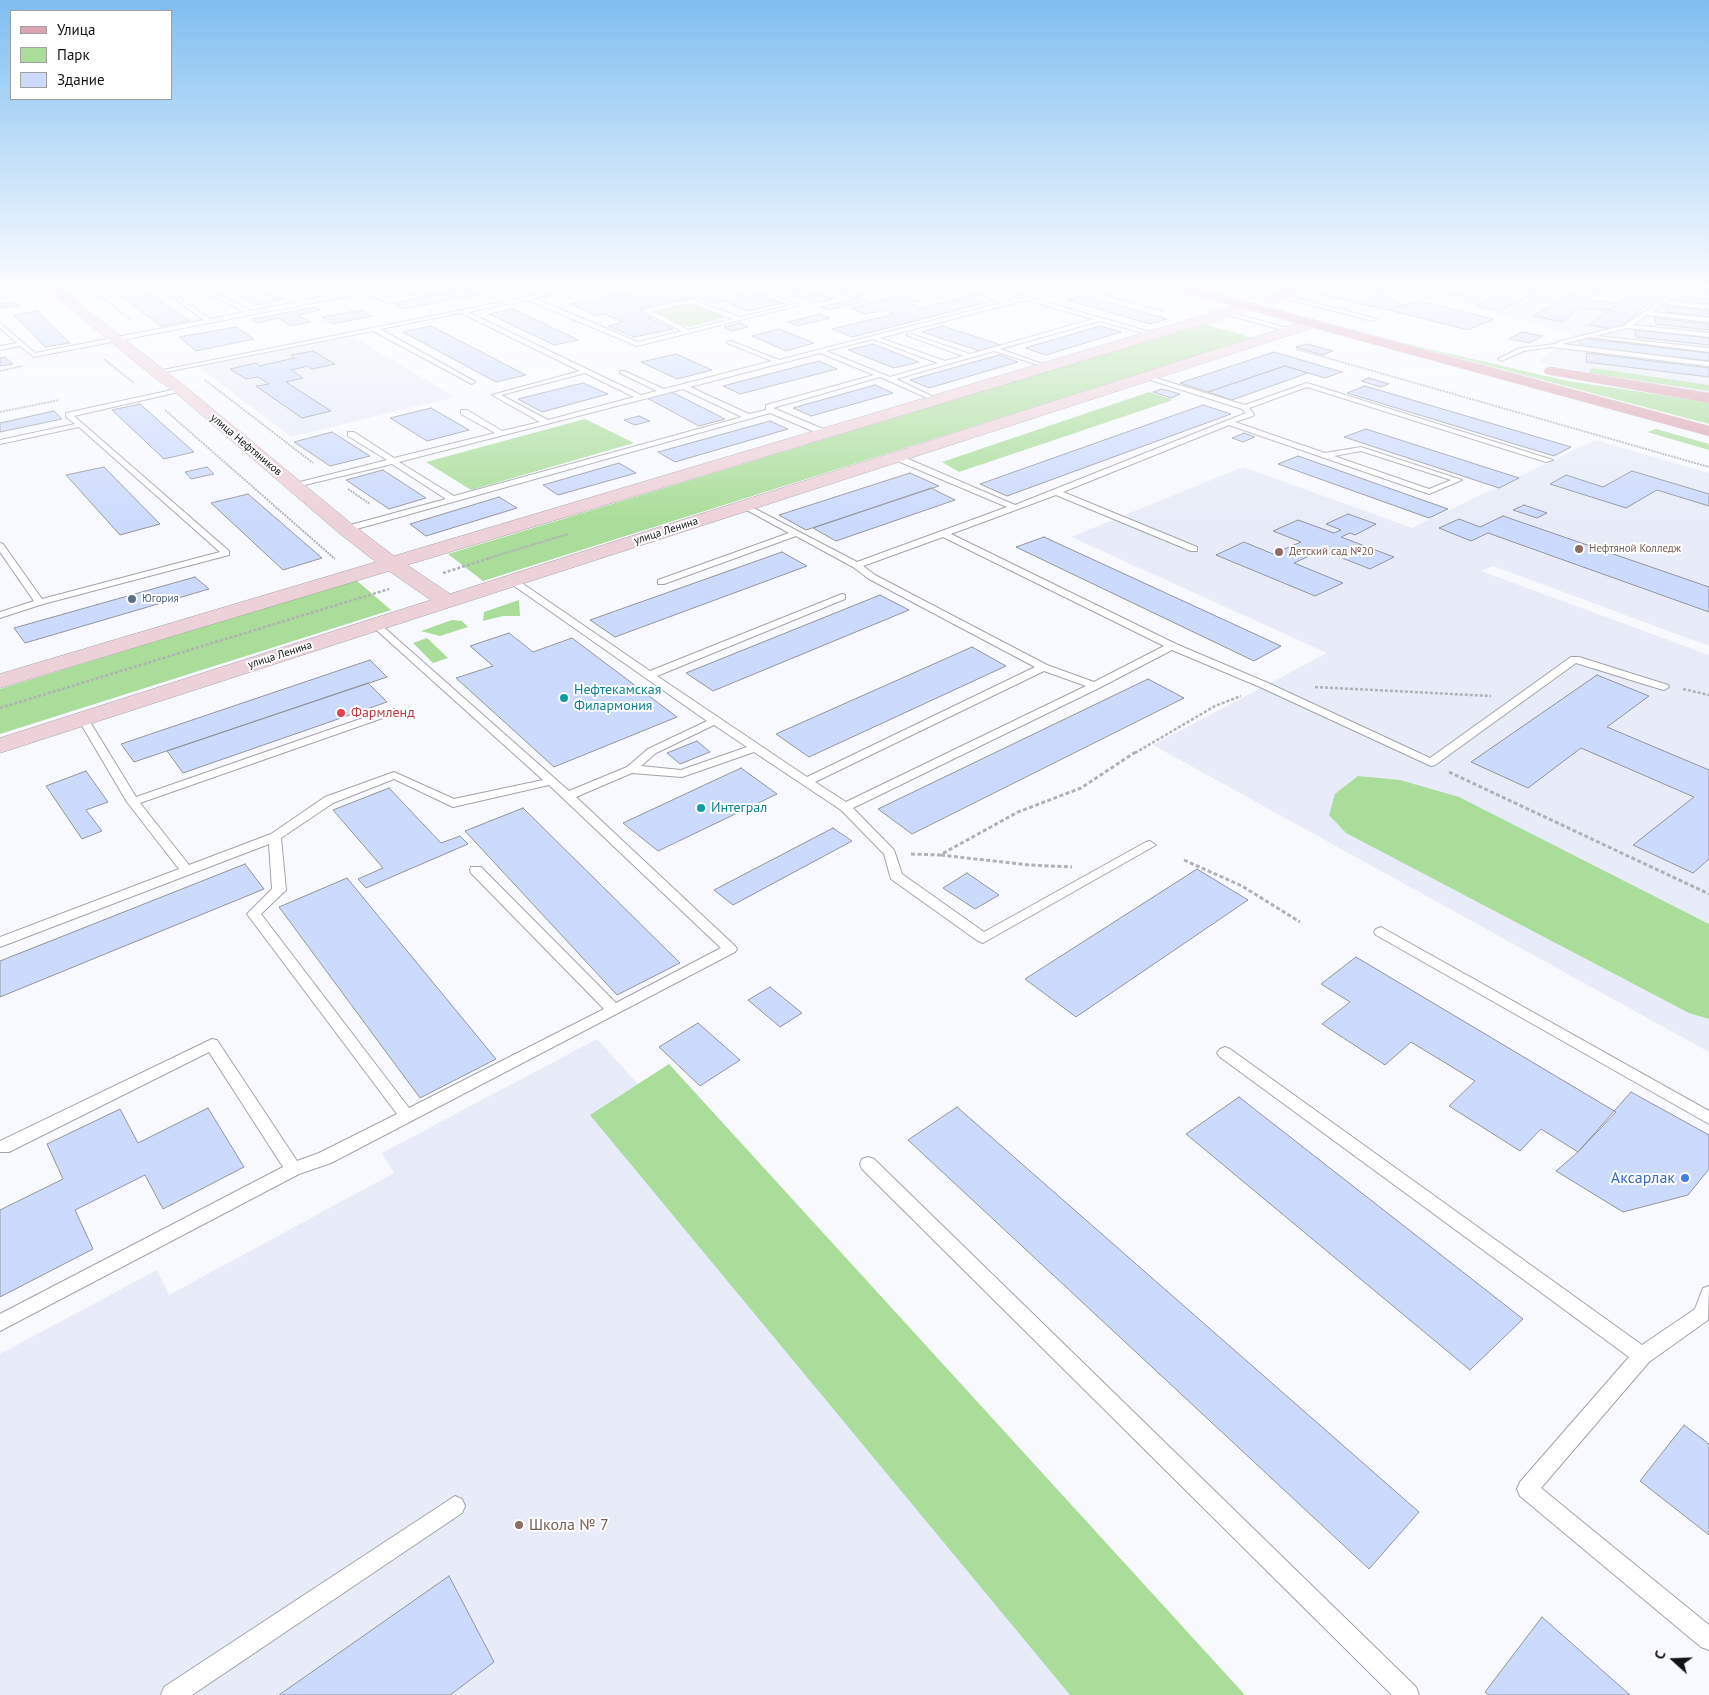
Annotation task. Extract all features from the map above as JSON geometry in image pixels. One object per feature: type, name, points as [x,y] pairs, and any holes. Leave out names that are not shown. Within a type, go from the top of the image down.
[{"type":"main road","name":"улица Нефтяников","points":[[146,364],[181,390],[346,529],[447,602]]},
{"type":"main road","points":[[1,678],[434,552],[1055,364]]},
{"type":"main road","name":"улица Ленина","points":[[0,746],[1185,364]]},
{"type":"main road","points":[[1464,364],[1709,431]]},
{"type":"main road","points":[[1536,368],[1709,398]]},
{"type":"lane","points":[[156,372],[197,364]]},
{"type":"lane","points":[[439,364],[472,382]]},
{"type":"lane","points":[[572,364],[639,398]]},
{"type":"lane","points":[[296,486],[771,364]]},
{"type":"lane","points":[[853,364],[936,400]]},
{"type":"lane","points":[[890,379],[941,364]]},
{"type":"lane","points":[[1037,364],[1046,367]]},
{"type":"lane","points":[[547,422],[495,394],[586,371]]},
{"type":"lane","points":[[622,372],[662,391]]},
{"type":"lane","points":[[770,412],[770,407],[881,375]]},
{"type":"lane","points":[[1146,377],[1245,407],[1307,385],[1549,460]]},
{"type":"lane","points":[[683,386],[749,417]]},
{"type":"lane","points":[[0,616],[40,602],[226,553],[68,415],[181,390]]},
{"type":"lane","points":[[856,565],[1056,492],[1230,423],[1250,414],[1245,407]]},
{"type":"lane","points":[[464,412],[500,434]]},
{"type":"lane","points":[[346,529],[770,412],[826,433]]},
{"type":"lane","points":[[1230,423],[1324,456],[1429,492],[1458,480],[1362,448],[1324,456]]},
{"type":"lane","points":[[0,442],[80,425]]},
{"type":"lane","points":[[351,434],[454,500]]},
{"type":"lane","points":[[896,457],[1013,507]]},
{"type":"lane","points":[[1056,492],[1194,549]]},
{"type":"lane","points":[[746,506],[856,565],[872,576],[1044,667],[1095,686]]},
{"type":"lane","points":[[661,582],[797,533]]},
{"type":"lane","points":[[944,534],[1172,646],[1264,685],[1430,763],[1575,659],[1664,687]]},
{"type":"lane","points":[[0,546],[40,602]]},
{"type":"lane","points":[[513,581],[715,721],[845,807],[890,853],[896,876],[983,938],[1150,845]]},
{"type":"lane","points":[[650,676],[842,597]]},
{"type":"lane","points":[[0,1323],[293,1169],[324,1158],[408,1116],[730,949],[552,781],[376,624]]},
{"type":"lane","points":[[845,807],[1095,686],[1172,646]]},
{"type":"lane","points":[[807,781],[1044,667]]},
{"type":"lane","points":[[133,802],[392,711]]},
{"type":"lane","points":[[83,719],[133,802],[187,871]]},
{"type":"lane","points":[[568,796],[631,769],[652,751],[715,721]]},
{"type":"lane","points":[[631,769],[682,774],[755,748]]},
{"type":"lane","points":[[0,942],[275,837],[329,800],[394,775],[453,803],[552,781]]},
{"type":"lane","points":[[275,837],[279,890],[254,914],[408,1116]]},
{"type":"lane","points":[[476,870],[614,1010]]},
{"type":"lane","points":[[1381,932],[1709,1118]]},
{"type":"lane","points":[[3,1147],[212,1044],[293,1169]]},
{"type":"lane","points":[[1225,1053],[1642,1356]]},
{"type":"lane","points":[[868,1164],[1408,1695]]},
{"type":"lane","points":[[1709,1294],[1705,1317],[1642,1356],[1527,1489],[1709,1639]]},
{"type":"lane","points":[[172,1695],[455,1506]]},
{"type":"path","points":[[111,364],[339,563],[350,577],[394,619]]},
{"type":"path","points":[[1348,364],[1709,468]]},
{"type":"path","points":[[188,366],[331,477],[388,517]]},
{"type":"path","points":[[434,552],[486,589]]},
{"type":"path","points":[[940,855],[1018,812],[1081,788],[1214,706],[1264,685]]},
{"type":"path","points":[[1313,687],[1521,697]]},
{"type":"path","points":[[1664,687],[1709,695]]},
{"type":"path","points":[[1430,763],[1709,894]]},
{"type":"path","points":[[890,853],[940,855],[1029,865],[1106,870]]},
{"type":"path","points":[[1184,860],[1242,886],[1300,922]]},
{"type":"shaded area","points":[[214,364],[400,364],[455,397],[291,437],[199,367]]},
{"type":"shaded area","points":[[1548,364],[1709,364],[1709,393],[1657,386]]},
{"type":"shaded area","points":[[1595,440],[1709,473],[1709,646],[1493,566],[1481,571],[1709,655],[1709,1052],[1153,745],[1327,653],[1071,537],[1243,467],[1412,528]]},
{"type":"shaded area","name":"Школа № 7","points":[[597,1039],[1193,1695],[0,1695],[0,1354],[157,1270],[169,1295],[394,1173],[382,1153]]},
{"type":"green space","points":[[1071,364],[1170,364],[483,581],[448,554]]},
{"type":"green space","points":[[1483,364],[1495,364],[1568,381],[1709,402],[1709,424]]},
{"type":"green space","points":[[1592,368],[1709,385],[1709,391],[1589,373]]},
{"type":"green space","points":[[1149,392],[1173,400],[959,472],[942,462]]},
{"type":"green space","points":[[585,419],[634,443],[471,490],[426,462]]},
{"type":"green space","points":[[1656,429],[1709,444],[1709,450],[1647,432]]},
{"type":"green space","points":[[356,580],[391,610],[0,734],[0,689]]},
{"type":"green space","points":[[519,600],[520,616],[503,616],[483,621],[484,612]]},
{"type":"green space","points":[[452,620],[462,621],[468,627],[440,636],[421,631]]},
{"type":"green space","points":[[427,638],[448,658],[433,663],[413,643]]},
{"type":"green space","points":[[1358,776],[1400,780],[1459,797],[1709,924],[1709,1019],[1689,1013],[1346,833],[1329,815],[1335,794]]},
{"type":"green space","points":[[669,1064],[1245,1695],[1070,1695],[590,1115]]},
{"type":"building","points":[[251,364],[259,366],[268,364],[335,364],[312,369],[308,366],[291,370],[303,378],[286,382],[331,411],[302,418],[256,386],[269,384],[258,377],[246,379],[230,369]]},
{"type":"building","points":[[463,364],[505,364],[526,375],[496,382]]},
{"type":"building","points":[[645,364],[699,364],[712,370],[677,379]]},
{"type":"building","points":[[807,364],[826,364],[837,369],[740,394],[723,386]]},
{"type":"building","points":[[884,364],[910,364],[894,368]]},
{"type":"building","points":[[967,364],[1011,364],[929,388],[910,380]]},
{"type":"building","points":[[1237,364],[1315,364],[1342,372],[1325,378],[1285,366],[1208,392],[1180,383]]},
{"type":"building","points":[[1603,364],[1677,364],[1709,368],[1709,377]]},
{"type":"building","points":[[1285,366],[1308,373],[1232,400],[1208,392]]},
{"type":"building","points":[[1369,378],[1389,384],[1381,387],[1361,381]]},
{"type":"building","points":[[583,383],[608,394],[542,412],[518,399]]},
{"type":"building","points":[[875,385],[893,393],[811,416],[793,408]]},
{"type":"building","points":[[1365,386],[1571,447],[1554,456],[1347,393]]},
{"type":"building","points":[[1162,389],[1180,394],[1171,398],[1153,392]]},
{"type":"building","points":[[670,391],[725,419],[699,426],[645,397]]},
{"type":"building","points":[[140,404],[194,452],[164,459],[112,410]]},
{"type":"building","points":[[1203,405],[1231,414],[1007,496],[980,484]]},
{"type":"building","points":[[431,408],[469,430],[427,441],[390,418]]},
{"type":"building","points":[[54,411],[62,419],[0,432],[0,423]]},
{"type":"building","points":[[639,416],[650,421],[635,425],[624,420]]},
{"type":"building","points":[[770,421],[788,429],[675,462],[658,452]]},
{"type":"building","points":[[1366,429],[1519,478],[1499,488],[1344,437]]},
{"type":"building","points":[[332,432],[370,456],[330,466],[294,442]]},
{"type":"building","points":[[1244,433],[1255,437],[1243,442],[1232,438]]},
{"type":"building","points":[[1298,456],[1448,509],[1429,518],[1278,464]]},
{"type":"building","points":[[619,463],[636,473],[558,495],[543,485]]},
{"type":"building","points":[[104,467],[160,524],[120,535],[66,475]]},
{"type":"building","points":[[207,467],[214,474],[191,479],[185,472]]},
{"type":"building","points":[[383,470],[426,498],[389,509],[346,480]]},
{"type":"building","points":[[1632,471],[1709,494],[1709,506],[1657,490],[1626,508],[1550,484],[1566,475],[1603,487]]},
{"type":"building","points":[[910,473],[939,486],[806,530],[779,515]]},
{"type":"building","points":[[931,488],[955,500],[836,541],[813,528]]},
{"type":"building","points":[[248,494],[322,558],[283,570],[211,503]]},
{"type":"building","points":[[499,497],[517,508],[426,536],[410,524]]},
{"type":"building","points":[[1524,505],[1547,513],[1537,518],[1513,510]]},
{"type":"building","points":[[1348,514],[1376,524],[1355,535],[1350,533],[1341,537],[1394,557],[1370,569],[1322,550],[1294,563],[1343,583],[1315,596],[1216,555],[1244,542],[1273,554],[1301,542],[1273,531],[1298,520],[1334,533],[1341,530],[1326,524]]},
{"type":"building","points":[[1503,516],[1709,587],[1709,612],[1488,533],[1471,541],[1439,528],[1459,519],[1480,527]]},
{"type":"building","points":[[1044,537],[1281,646],[1254,661],[1016,547]]},
{"type":"building","points":[[782,552],[807,566],[615,637],[590,620]]},
{"type":"building","points":[[195,577],[209,589],[25,643],[14,628]]},
{"type":"building","points":[[880,595],[909,610],[713,691],[686,673]]},
{"type":"building","name":"Нефтекамская Филармония","points":[[509,633],[533,652],[572,638],[677,717],[554,767],[456,678],[493,666],[470,646]]},
{"type":"building","points":[[972,647],[1006,666],[809,757],[776,734]]},
{"type":"building","points":[[370,660],[387,677],[134,762],[121,744]]},
{"type":"building","points":[[1597,675],[1649,696],[1607,727],[1709,770],[1709,859],[1693,873],[1633,845],[1694,797],[1581,748],[1528,788],[1471,762]]},
{"type":"building","points":[[1148,679],[1184,698],[912,834],[878,809]]},
{"type":"building","points":[[368,683],[387,702],[183,773],[167,751]]},
{"type":"building","points":[[697,741],[710,752],[680,764],[667,753]]},
{"type":"building","name":"Интеграл","points":[[741,768],[777,794],[658,851],[623,823]]},
{"type":"building","points":[[86,771],[108,802],[86,810],[102,831],[82,839],[46,786]]},
{"type":"building","points":[[389,788],[441,843],[460,836],[468,844],[366,888],[358,879],[383,868],[333,810]]},
{"type":"building","points":[[523,808],[680,963],[617,995],[465,831]]},
{"type":"building","points":[[833,828],[852,841],[733,905],[714,890]]},
{"type":"building","points":[[245,864],[264,889],[0,997],[0,961]]},
{"type":"building","points":[[1197,869],[1248,900],[1076,1017],[1025,979]]},
{"type":"building","points":[[967,873],[999,895],[975,909],[943,888]]},
{"type":"building","points":[[347,878],[496,1059],[420,1098],[279,907]]},
{"type":"building","points":[[1356,957],[1616,1112],[1578,1152],[1541,1129],[1520,1151],[1449,1106],[1475,1081],[1411,1042],[1385,1065],[1322,1024],[1350,1002],[1321,984]]},
{"type":"building","points":[[770,987],[802,1013],[780,1027],[748,1000]]},
{"type":"building","points":[[698,1023],[740,1060],[700,1086],[659,1047]]},
{"type":"building","points":[[1631,1092],[1709,1135],[1709,1169],[1688,1195],[1623,1212],[1556,1171],[1578,1152]]},
{"type":"building","points":[[1239,1097],[1523,1319],[1470,1370],[1186,1134]]},
{"type":"building","points":[[957,1107],[1419,1512],[1369,1569],[908,1140]]},
{"type":"building","points":[[208,1108],[244,1167],[163,1209],[145,1175],[75,1210],[93,1249],[0,1297],[0,1210],[63,1179],[47,1144],[120,1109],[138,1143]]},
{"type":"building","points":[[1684,1425],[1709,1444],[1709,1535],[1640,1481]]},
{"type":"building","points":[[449,1576],[494,1662],[450,1695],[279,1695]]},
{"type":"building","points":[[1542,1617],[1630,1695],[1489,1695],[1485,1692]]},
{"type":"place","name":"Нефтяной Колледж","points":[[1579,549]]},
{"type":"place","name":"Детский сад №20","points":[[1279,552]]},
{"type":"place","name":"Югория","points":[[132,599]]},
{"type":"place","name":"Нефтекамская Филармония","points":[[564,698]]},
{"type":"place","name":"Фармленд","points":[[341,713]]},
{"type":"place","name":"Интеграл","points":[[701,808]]},
{"type":"place","name":"Аксарлак","points":[[1685,1178]]},
{"type":"place","name":"Школа № 7","points":[[519,1525]]}]
